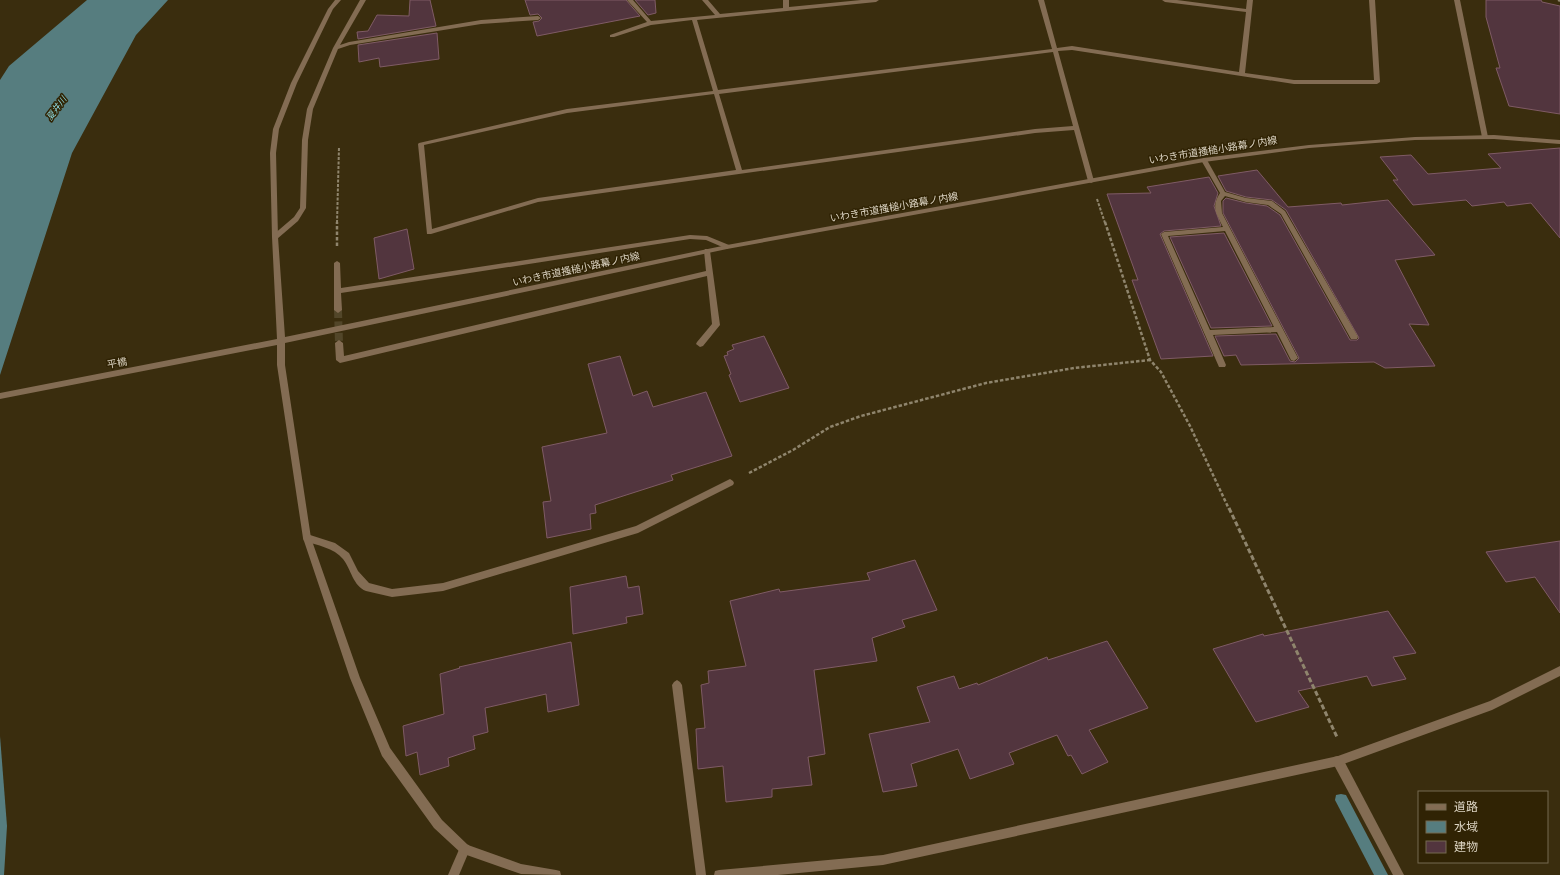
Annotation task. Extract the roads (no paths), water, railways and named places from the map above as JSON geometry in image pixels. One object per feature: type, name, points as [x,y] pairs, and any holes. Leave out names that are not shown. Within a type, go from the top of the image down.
[{"type":"street","points":[[338,0],[331,9],[294,83],[276,129],[273,154],[281,365],[307,538],[356,678],[386,752],[438,824],[465,849],[521,869],[556,875]]},
{"type":"street","points":[[275,237],[296,219],[303,208],[305,140],[310,109],[336,48],[363,0]]},
{"type":"street","points":[[630,0],[650,23]]},
{"type":"street","points":[[705,0],[719,16]]},
{"type":"street","points":[[786,0],[786,9]]},
{"type":"street","points":[[612,36],[650,23],[876,0]]},
{"type":"street","points":[[1041,0],[1091,182]]},
{"type":"street","points":[[1165,0],[1249,11]]},
{"type":"street","points":[[1242,74],[1250,0]]},
{"type":"street","points":[[1076,128],[1035,131],[538,200],[429,232],[421,144],[567,111],[1055,49],[1072,48],[1294,82],[1377,82],[1372,0]]},
{"type":"street","points":[[1457,0],[1485,137]]},
{"type":"street","points":[[336,48],[349,44],[481,22],[538,18]]},
{"type":"street","points":[[694,18],[740,172]]},
{"type":"street","name":"いわき市道搔槌小路幕ノ内線","points":[[238,349],[727,247],[1091,182],[1204,160],[1264,151],[1316,146],[1485,137],[1560,142]]},
{"type":"street","points":[[1204,160],[1223,193],[1246,200],[1270,203],[1283,213],[1354,337]]},
{"type":"street","points":[[1223,193],[1218,201],[1219,212],[1294,358]]},
{"type":"street","points":[[1222,365],[1164,234],[1228,229]]},
{"type":"street","points":[[338,291],[690,237],[707,238],[727,247]]},
{"type":"street","points":[[700,344],[716,325],[707,251]]},
{"type":"street","points":[[337,263],[338,310]]},
{"type":"street","points":[[339,343],[340,360],[710,273]]},
{"type":"street","points":[[1208,333],[1279,329]]},
{"type":"street","name":"平橋","points":[[0,396],[238,349]]},
{"type":"street","points":[[307,538],[332,546],[346,556],[355,574],[366,587],[392,593],[443,587],[638,528],[730,483]]},
{"type":"street","points":[[719,875],[883,860],[1342,759],[1492,705],[1560,671]]},
{"type":"street","points":[[677,685],[701,875]]},
{"type":"street","points":[[1342,759],[1399,875]]},
{"type":"street","points":[[453,875],[465,849]]},
{"type":"water","name":"夏井川","points":[[87,0],[168,0],[136,35],[72,153],[0,375],[0,80],[9,66]]},
{"type":"water","points":[[0,736],[7,826],[4,875],[0,875]]},
{"type":"waterway","points":[[1341,800],[1381,875]]},
{"type":"tunnel","points":[[338,310],[339,343]]}]
